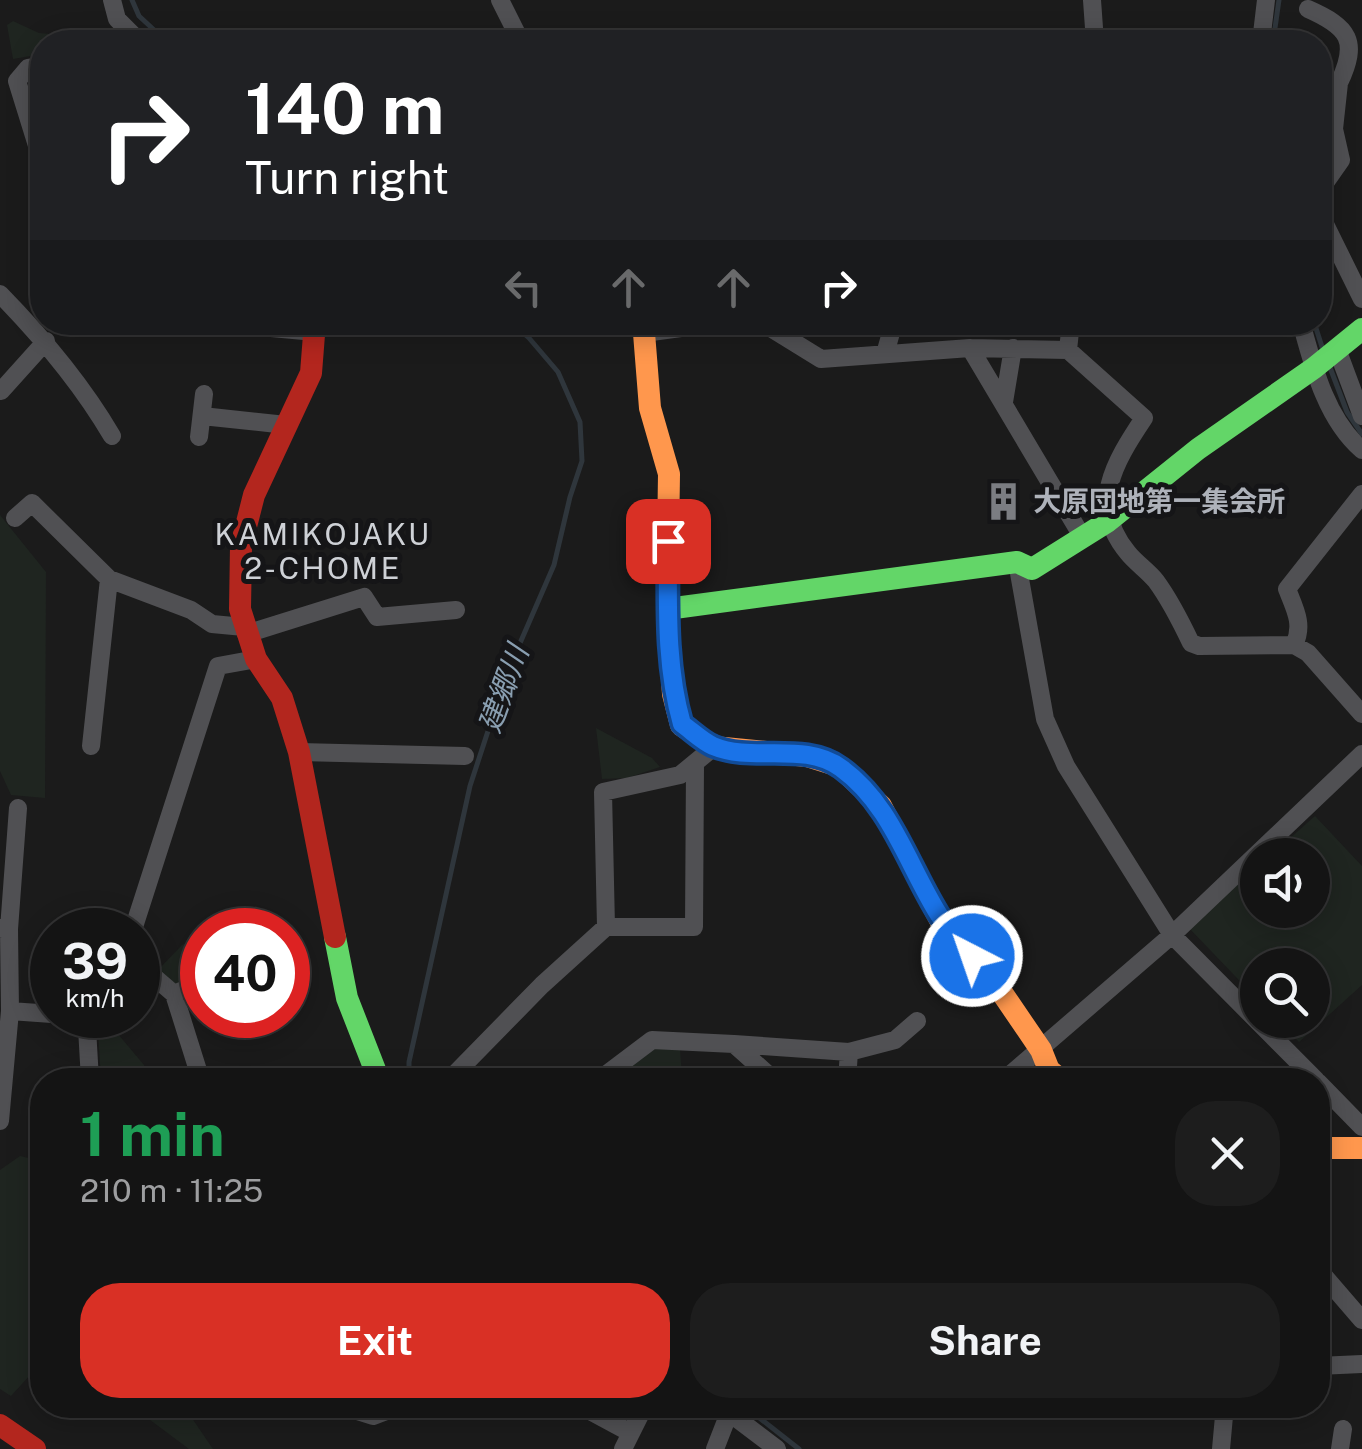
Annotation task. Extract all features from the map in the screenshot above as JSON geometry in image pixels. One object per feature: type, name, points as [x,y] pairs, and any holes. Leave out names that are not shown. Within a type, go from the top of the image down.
[{"type":"main road","points":[[667,609],[1017,562],[1032,569],[1107,522],[1198,449],[1362,329]]},
{"type":"main road","points":[[314,335],[310,373],[254,495],[241,546],[240,609],[256,659],[282,698],[300,752],[347,998],[374,1068]]},
{"type":"main road","points":[[642,335],[650,408],[669,474],[667,609],[673,694],[682,724],[714,746],[807,756],[839,766],[881,806],[940,920],[981,964],[1041,1050],[1049,1068]]},
{"type":"main road","points":[[1330,1148],[1362,1148]]},
{"type":"main road","points":[[0,1425],[34,1449]]},
{"type":"street","points":[[112,0],[116,18],[128,30]]},
{"type":"street","points":[[500,0],[515,30]]},
{"type":"street","points":[[1092,0],[1094,30]]},
{"type":"street","points":[[1262,30],[1266,0]]},
{"type":"street","points":[[1308,9],[1336,21],[1349,40],[1351,60],[1340,84],[1334,129],[1341,160],[1332,173]]},
{"type":"street","points":[[30,68],[18,81],[30,122]]},
{"type":"street","points":[[1332,82],[1340,84]]},
{"type":"street","points":[[1332,238],[1362,299]]},
{"type":"street","points":[[0,294],[30,325]]},
{"type":"street","points":[[39,335],[87,393],[112,436]]},
{"type":"street","points":[[781,335],[821,359],[970,348],[1068,350],[1144,418],[1116,466],[1108,494],[1107,522],[1128,553],[1155,579],[1191,643],[1294,645],[1308,653],[1362,714]]},
{"type":"street","points":[[885,354],[890,335]]},
{"type":"street","points":[[1068,350],[1070,335]]},
{"type":"street","points":[[1309,335],[1362,416]]},
{"type":"street","points":[[1,391],[46,342]]},
{"type":"street","points":[[970,348],[1083,538]]},
{"type":"street","points":[[1004,402],[1013,348]]},
{"type":"street","points":[[1326,358],[1339,424],[1362,450]]},
{"type":"street","points":[[199,437],[204,394]]},
{"type":"street","points":[[202,416],[286,425]]},
{"type":"street","points":[[1294,645],[1300,632],[1287,589],[1362,494]]},
{"type":"street","points":[[15,518],[32,503],[109,580],[191,610],[212,624],[245,630],[364,597],[377,617],[456,610]]},
{"type":"street","points":[[1017,562],[1045,719],[1066,766],[1172,934],[1304,1068]]},
{"type":"street","points":[[91,746],[109,580]]},
{"type":"street","points":[[140,908],[218,666],[256,659]]},
{"type":"street","points":[[606,927],[603,792],[680,775],[714,746]]},
{"type":"street","points":[[300,752],[464,756]]},
{"type":"street","points":[[1019,1068],[1172,934],[1362,754]]},
{"type":"street","points":[[461,1068],[542,984],[606,927],[694,927],[695,766]]},
{"type":"street","points":[[0,1121],[10,1011],[5,928],[18,808]]},
{"type":"street","points":[[160,982],[174,994],[197,1068]]},
{"type":"street","points":[[174,994],[180,991]]},
{"type":"street","points":[[10,1011],[30,1012]]},
{"type":"street","points":[[616,1068],[652,1040],[849,1052],[896,1040],[917,1022]]},
{"type":"street","points":[[88,1038],[89,1068]]},
{"type":"street","points":[[734,1044],[761,1068]]},
{"type":"street","points":[[848,1068],[849,1052]]},
{"type":"street","points":[[1330,1094],[1362,1127]]},
{"type":"street","points":[[1330,1283],[1362,1320]]},
{"type":"street","points":[[1330,1365],[1362,1364]]},
{"type":"street","points":[[596,1418],[627,1441],[639,1418]]},
{"type":"street","points":[[715,1449],[722,1418]]},
{"type":"street","points":[[736,1418],[777,1449]]},
{"type":"street","points":[[1221,1449],[1224,1418]]},
{"type":"street","points":[[1340,1449],[1343,1429]]},
{"type":"shaded area","points":[[13,21],[32,30],[30,56],[13,59],[7,25]]},
{"type":"shaded area","points":[[0,515],[46,572],[45,798],[11,795],[0,771]]},
{"type":"shaded area","points":[[596,728],[652,758],[660,767],[627,778],[602,779]]},
{"type":"shaded area","points":[[1315,816],[1362,866],[1362,985],[1330,1014],[1330,948],[1240,948],[1240,981],[1189,928],[1240,882],[1240,928],[1330,928],[1330,838],[1290,838]]},
{"type":"shaded area","points":[[180,947],[180,987],[177,988],[160,968]]},
{"type":"shaded area","points":[[98,1038],[121,1038],[145,1068],[100,1068]]},
{"type":"shaded area","points":[[653,1049],[680,1049],[681,1068],[627,1068]]},
{"type":"shaded area","points":[[20,1156],[30,1158],[30,1375],[11,1396],[0,1389],[0,1170]]},
{"type":"shaded area","points":[[147,1418],[192,1418],[213,1449],[189,1449]]},
{"type":"waterway","name":"建郷川","points":[[132,0],[139,16],[154,30]]},
{"type":"waterway","points":[[1275,30],[1279,0]]},
{"type":"waterway","name":"建郷川","points":[[409,1068],[470,786],[507,673],[554,565],[582,461],[580,422],[558,372],[526,335]]},
{"type":"waterway","points":[[1318,335],[1323,350]]},
{"type":"waterway","points":[[1329,365],[1347,412],[1362,434]]},
{"type":"waterway","name":"建郷川","points":[[760,1418],[799,1449]]},
{"type":"traffic: fast","points":[[667,609],[1017,562],[1032,569],[1107,522],[1198,449],[1314,368],[1362,329]]},
{"type":"traffic: fast","points":[[335,937],[347,998],[374,1068]]},
{"type":"traffic: slow","points":[[644,335],[650,408],[669,474],[667,609],[673,694],[681,725],[714,747],[807,756],[839,766],[881,806],[940,920],[996,984],[1041,1050],[1048,1068]]},
{"type":"traffic: slow","points":[[1330,1148],[1362,1148]]},
{"type":"traffic: jam","points":[[314,335],[311,373],[254,495],[241,546],[240,609],[256,659],[282,698],[299,752],[335,937]]},
{"type":"traffic: jam","points":[[0,1425],[35,1449]]},
{"type":"place","name":"大原団地第一集会所","points":[[1003,501]]},
{"type":"district","name":"KAMIKOJAKU 2-CHOME","points":[[323,552]]},
{"type":"route","points":[[668,541],[667,609],[673,694],[682,724],[714,746],[807,756],[839,766],[881,806],[940,920],[972,956]]}]
